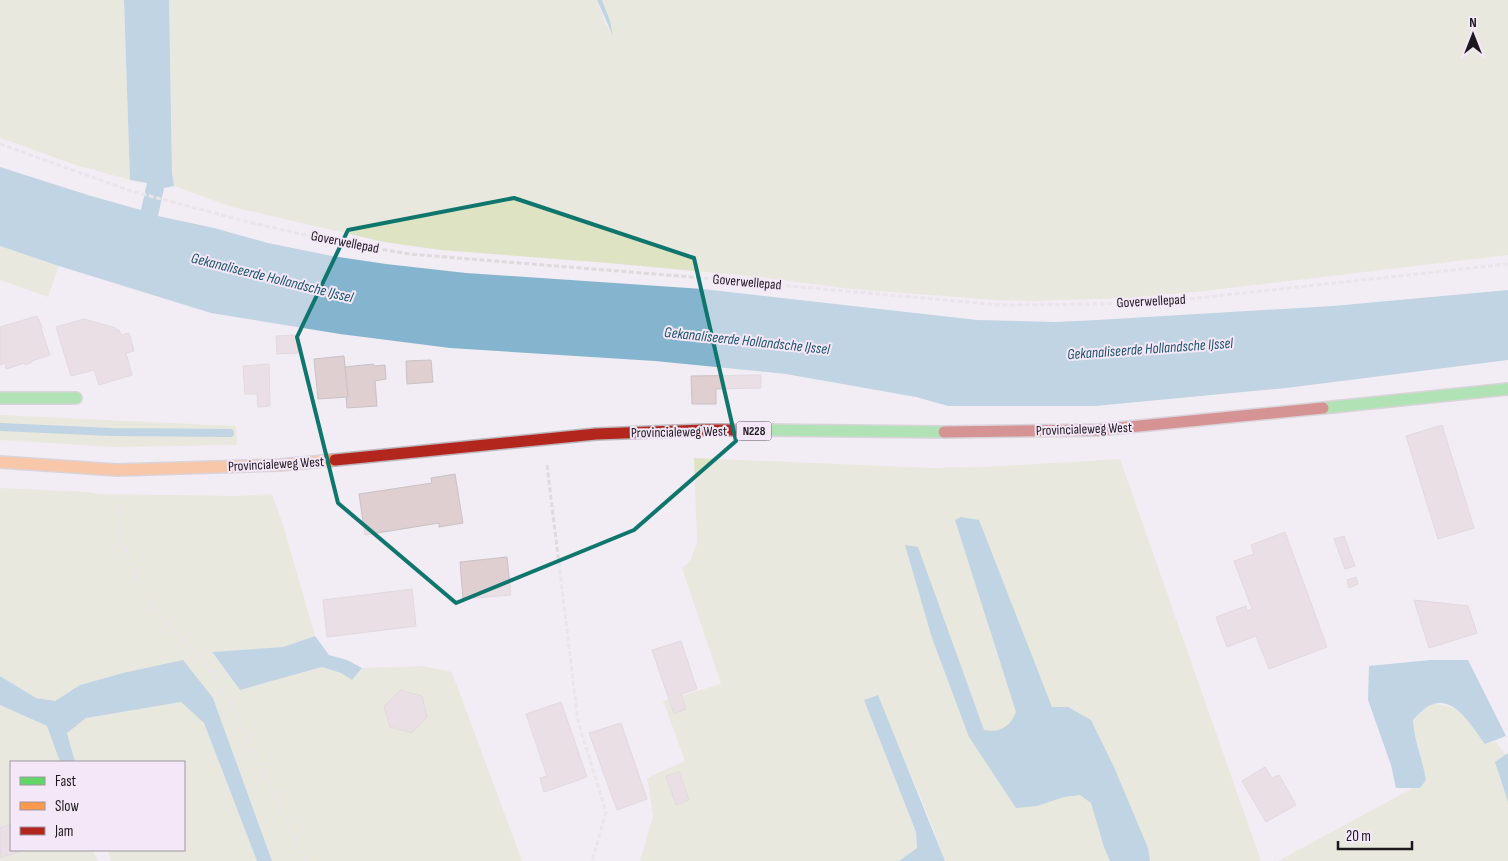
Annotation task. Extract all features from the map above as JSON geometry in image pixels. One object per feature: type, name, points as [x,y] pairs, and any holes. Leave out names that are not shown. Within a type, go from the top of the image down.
[{"type":"main road","name":"Provincialeweg West","points":[[0,462],[117,470],[280,466],[596,434],[706,430],[949,432],[1098,430],[1508,390]]},
{"type":"main road","points":[[0,398],[76,398]]},
{"type":"path","name":"Goverwellepad","points":[[0,144],[131,191],[252,223],[333,241],[409,254],[701,278],[999,306],[1104,304],[1189,299],[1508,264]]},
{"type":"path","points":[[546,440],[546,458],[578,721],[606,812],[592,861]]},
{"type":"path","points":[[117,470],[116,490],[120,536],[138,582],[165,623],[203,660],[230,700],[304,861]]},
{"type":"highlighted area","points":[[514,198],[694,258],[736,441],[634,530],[456,603],[338,503],[297,337],[348,230]]},
{"type":"green space","points":[[0,0],[124,0],[130,180],[76,165],[0,138]]},
{"type":"green space","points":[[169,0],[597,0],[605,23],[612,34],[610,21],[602,0],[1508,0],[1508,255],[1195,292],[1125,298],[1036,301],[995,300],[852,289],[759,277],[441,250],[384,242],[232,207],[174,186],[172,173]]},
{"type":"green space","points":[[0,246],[59,266],[48,297],[0,280]]},
{"type":"green space","points":[[0,415],[236,426],[237,445],[113,447],[0,440]]},
{"type":"green space","points":[[694,458],[931,468],[1120,459],[1261,861],[945,861],[877,695],[864,700],[916,832],[917,848],[899,861],[640,861],[653,816],[647,778],[685,761],[663,701],[721,684],[682,568],[690,561],[697,543]]},
{"type":"green space","points":[[0,488],[98,494],[239,496],[272,494],[283,525],[315,636],[283,647],[212,653],[240,690],[322,667],[341,673],[352,680],[362,668],[423,666],[452,672],[522,861],[272,861],[213,698],[123,673],[80,685],[55,701],[36,698],[0,676]]},
{"type":"green space","points":[[181,702],[204,723],[257,861],[111,861],[107,851],[185,851],[185,761],[75,761],[67,733],[86,718]]},
{"type":"green space","points":[[1433,704],[1452,708],[1465,716],[1485,744],[1495,741],[1506,755],[1495,762],[1508,802],[1508,861],[1278,861],[1413,788],[1420,787],[1426,780],[1413,720]]},
{"type":"green space","points":[[0,705],[47,726],[60,761],[10,761],[10,851],[93,851],[98,861],[0,861]]},
{"type":"water","name":"Gekanaliseerde Hollandsche IJssel","points":[[124,0],[169,0],[172,173],[174,186],[164,188],[158,216],[214,228],[268,243],[332,256],[386,264],[466,273],[703,289],[977,320],[1056,322],[1097,320],[1333,306],[1508,290],[1508,360],[1286,388],[1095,406],[948,406],[916,397],[786,374],[655,361],[450,348],[340,334],[211,313],[0,246],[0,167],[141,210],[147,183],[130,180]]},
{"type":"water","points":[[597,0],[602,0],[610,21],[613,36]]},
{"type":"water","points":[[961,517],[979,520],[1052,707],[1068,707],[1091,720],[1114,767],[1148,848],[1150,861],[1110,861],[1091,803],[1080,795],[1064,797],[1037,806],[1016,808],[969,737],[932,638],[905,545],[918,547],[984,730],[995,731],[1004,728],[1011,722],[1016,712],[955,520]]},
{"type":"water","points":[[315,636],[329,655],[347,660],[362,668],[352,680],[341,673],[322,667],[240,690],[212,652],[283,647]]},
{"type":"water","points":[[183,660],[213,698],[272,861],[257,861],[204,723],[181,702],[86,718],[67,733],[75,761],[60,761],[47,726],[0,705],[0,676],[36,698],[55,701],[80,685],[123,673]]},
{"type":"water","points":[[1430,660],[1468,660],[1506,736],[1485,744],[1463,715],[1456,709],[1448,704],[1431,705],[1413,720],[1426,780],[1420,788],[1396,788],[1391,765],[1368,700],[1369,666]]},
{"type":"water","points":[[878,695],[945,861],[899,861],[917,848],[916,832],[864,700]]},
{"type":"water","points":[[1508,753],[1508,802],[1495,762]]},
{"type":"building","points":[[37,316],[50,355],[25,365],[25,363],[6,369],[5,363],[0,365],[0,327]]},
{"type":"building","points":[[84,319],[116,328],[121,335],[129,333],[134,351],[126,353],[132,375],[99,385],[94,370],[71,376],[56,327]]},
{"type":"building","points":[[297,335],[298,353],[277,354],[276,336]]},
{"type":"building","points":[[344,356],[348,397],[318,399],[314,359]]},
{"type":"building","points":[[431,360],[433,382],[407,384],[406,361]]},
{"type":"building","points":[[269,364],[270,406],[258,407],[257,394],[245,394],[243,366]]},
{"type":"building","points":[[373,364],[374,366],[385,365],[386,379],[375,381],[377,406],[347,408],[346,397],[348,397],[345,367]]},
{"type":"building","points":[[761,375],[761,388],[716,389],[716,404],[692,404],[691,376]]},
{"type":"building","points":[[1442,425],[1474,528],[1438,539],[1406,436]]},
{"type":"building","points":[[455,474],[463,523],[439,527],[439,523],[365,535],[359,494],[432,483],[431,478]]},
{"type":"building","points":[[1285,532],[1327,647],[1269,669],[1256,636],[1227,647],[1216,617],[1246,606],[1247,611],[1252,609],[1234,561],[1254,554],[1251,545]]},
{"type":"building","points":[[1344,536],[1355,566],[1345,569],[1334,539]]},
{"type":"building","points":[[507,557],[511,595],[463,599],[460,562]]},
{"type":"building","points":[[1356,577],[1358,584],[1349,588],[1347,580]]},
{"type":"building","points":[[412,589],[416,626],[327,637],[323,600]]},
{"type":"building","points":[[1414,600],[1468,606],[1477,633],[1429,648]]},
{"type":"building","points":[[681,641],[697,689],[681,694],[686,709],[674,714],[652,650]]},
{"type":"building","points":[[400,690],[422,696],[427,717],[412,733],[390,727],[384,706]]},
{"type":"building","points":[[561,702],[587,777],[544,792],[540,778],[547,776],[526,714]]},
{"type":"building","points":[[621,723],[647,799],[617,810],[589,733]]},
{"type":"building","points":[[1265,767],[1272,778],[1279,775],[1296,805],[1266,822],[1242,781]]},
{"type":"building","points":[[679,772],[689,800],[676,805],[666,776]]},
{"type":"building","points":[[10,824],[10,851],[22,851],[0,858],[0,828]]},
{"type":"waterway","points":[[0,427],[112,432],[230,433]]},
{"type":"traffic: fast","points":[[1323,408],[1508,389]]},
{"type":"traffic: fast","points":[[0,398],[76,398]]},
{"type":"traffic: fast","points":[[750,430],[944,432]]},
{"type":"traffic: slow","points":[[0,462],[117,470],[280,465],[335,460]]},
{"type":"traffic: jam","points":[[944,432],[1098,430],[1323,408]]},
{"type":"traffic: jam","points":[[335,460],[596,434],[750,430]]}]
